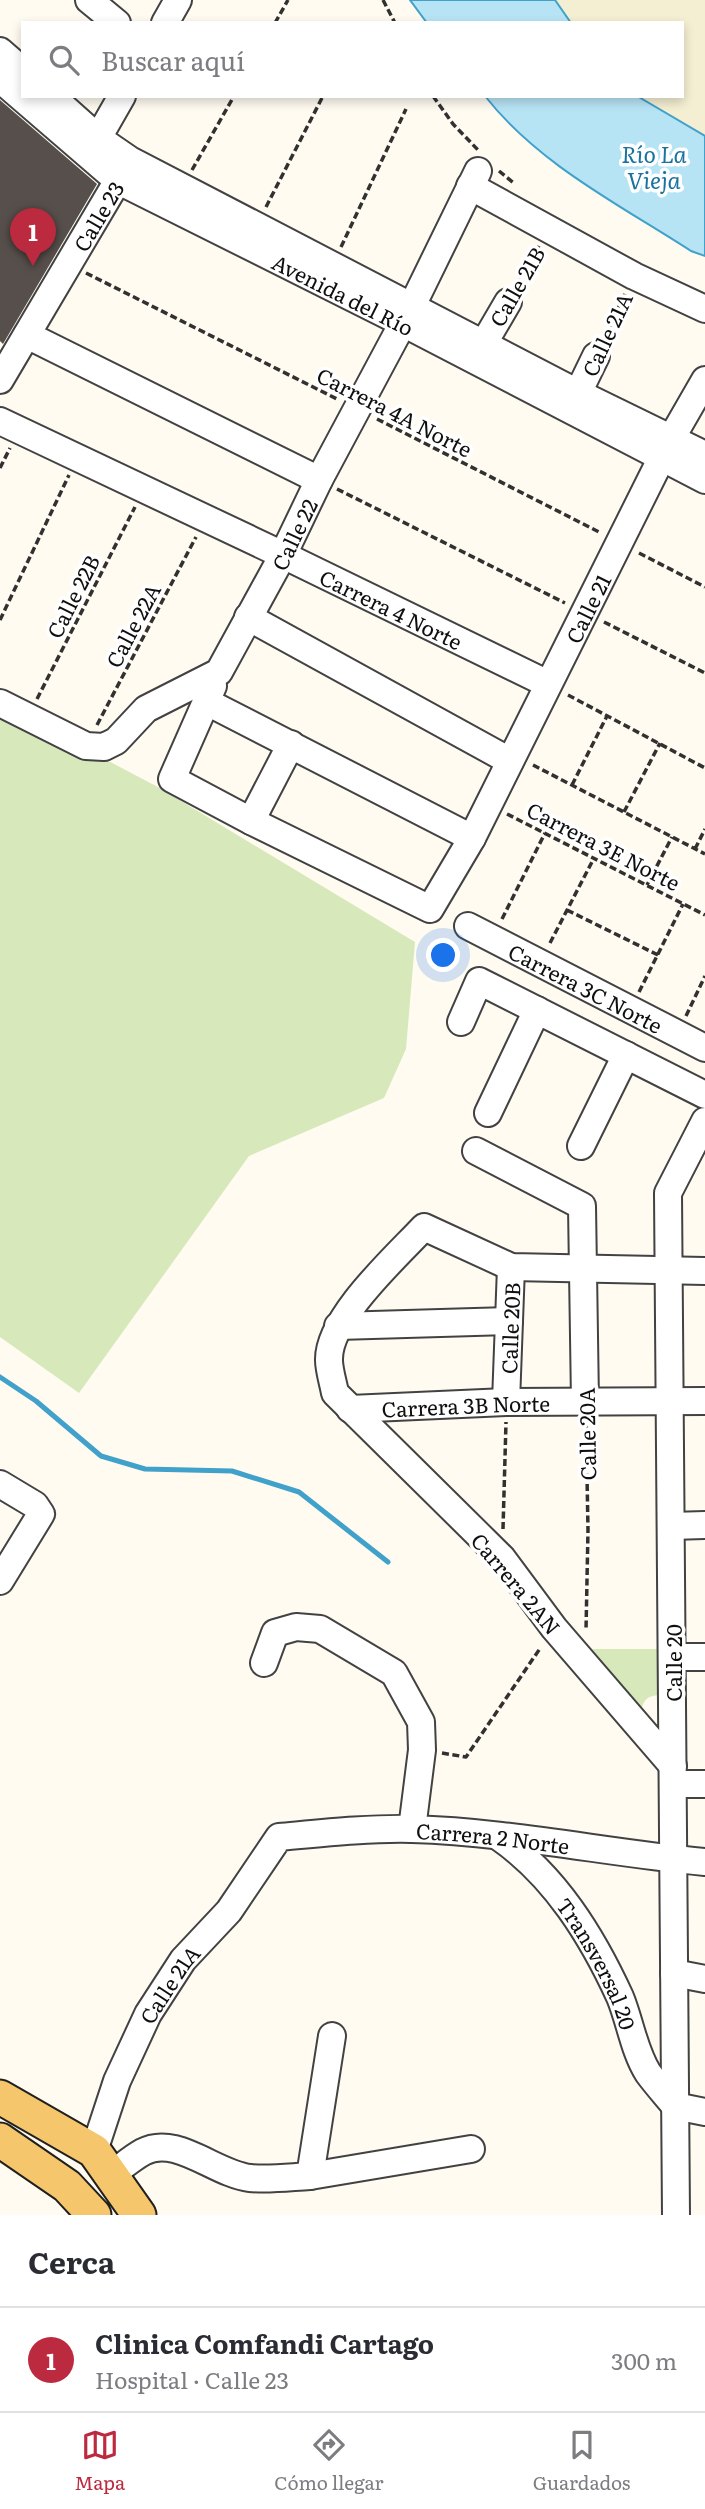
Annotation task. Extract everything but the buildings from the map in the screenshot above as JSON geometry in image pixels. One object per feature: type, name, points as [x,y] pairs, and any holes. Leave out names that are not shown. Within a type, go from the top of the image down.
[{"type":"main road","points":[[0,2098],[103,2163],[139,2215]]},
{"type":"main road","points":[[0,2140],[67,2186],[94,2215]]},
{"type":"street","points":[[89,0],[115,21]]},
{"type":"street","points":[[165,21],[178,0]]},
{"type":"street","points":[[0,51],[21,69]]},
{"type":"street","name":"Avenida del Río","points":[[0,79],[21,94]]},
{"type":"street","name":"Avenida del Río","points":[[26,98],[124,170],[667,448],[705,455]]},
{"type":"street","name":"Avenida del Río","points":[[53,98],[98,138],[124,170],[182,187],[332,265],[407,314],[484,343],[578,393],[667,448],[705,480]]},
{"type":"street","points":[[98,138],[121,98]]},
{"type":"street","points":[[481,169],[548,230],[634,276],[705,309]]},
{"type":"street","name":"Calle 22","points":[[251,821],[172,779],[219,672],[283,555],[319,480],[481,169]]},
{"type":"street","name":"Calle 23","points":[[0,380],[124,170]]},
{"type":"street","name":"Calle 21B","points":[[484,343],[508,302]]},
{"type":"street","points":[[27,335],[319,480]]},
{"type":"street","name":"Calle 21A","points":[[578,393],[596,355]]},
{"type":"street","name":"Calle 21","points":[[251,821],[430,909],[472,838],[667,448],[705,380]]},
{"type":"street","name":"Carrera 4 Norte","points":[[0,421],[548,684]]},
{"type":"street","points":[[248,617],[512,758]]},
{"type":"street","points":[[0,703],[86,746],[104,747],[116,741],[146,709],[219,672]]},
{"type":"street","points":[[207,702],[472,838]]},
{"type":"street","points":[[251,821],[291,744]]},
{"type":"street","name":"Carrera 3C Norte","points":[[467,926],[705,1048]]},
{"type":"street","points":[[461,1022],[479,981],[705,1095]]},
{"type":"street","points":[[488,1113],[537,1010]]},
{"type":"street","points":[[581,1146],[626,1055]]},
{"type":"street","name":"Calle 20","points":[[676,2215],[668,1193],[705,1121]]},
{"type":"street","name":"Calle 20A","points":[[476,1152],[582,1206],[585,1401]]},
{"type":"street","points":[[338,1326],[367,1287],[424,1227],[511,1267],[705,1271]]},
{"type":"street","name":"Calle 20B","points":[[506,1402],[511,1267]]},
{"type":"street","points":[[338,1326],[509,1321]]},
{"type":"street","name":"Carrera 2AN","points":[[338,1326],[328,1359],[335,1393],[502,1558],[554,1628],[585,1662],[673,1775]]},
{"type":"street","name":"Carrera 3B Norte","points":[[350,1409],[506,1402],[705,1401]]},
{"type":"street","points":[[0,1484],[35,1505],[41,1514],[0,1581]]},
{"type":"street","points":[[671,1525],[705,1525]]},
{"type":"street","points":[[264,1663],[275,1633],[296,1627],[320,1629],[394,1673],[421,1722],[422,1750],[412,1829]]},
{"type":"street","points":[[672,1657],[705,1657]]},
{"type":"street","points":[[673,1775],[705,1784]]},
{"type":"street","name":"Carrera 2 Norte","points":[[279,1837],[412,1829],[497,1836],[705,1861]]},
{"type":"street","name":"Transversal 20","points":[[497,1836],[532,1864],[553,1886],[583,1926],[620,1997],[647,2071],[675,2106]]},
{"type":"street","name":"Calle 21A","points":[[103,2163],[117,2081],[148,2014],[183,1961],[229,1911],[279,1837]]},
{"type":"street","points":[[674,1973],[705,1979]]},
{"type":"street","points":[[310,2176],[332,2036]]},
{"type":"street","points":[[675,2106],[705,2112]]},
{"type":"street","points":[[103,2163],[163,2147],[178,2149],[220,2170],[250,2178],[310,2176],[471,2149]]},
{"type":"path","points":[[276,21],[288,0]]},
{"type":"path","points":[[383,0],[394,21]]},
{"type":"path","points":[[182,187],[232,98]]},
{"type":"path","points":[[256,224],[322,98]]},
{"type":"path","points":[[434,98],[481,169],[523,191]]},
{"type":"path","points":[[332,265],[407,109]]},
{"type":"path","name":"Calle 21B","points":[[508,302],[548,230]]},
{"type":"path","name":"Carrera 4A Norte","points":[[69,264],[705,587]]},
{"type":"path","name":"Calle 21A","points":[[596,355],[634,276]]},
{"type":"path","points":[[0,620],[78,458]]},
{"type":"path","points":[[319,480],[705,673]]},
{"type":"path","name":"Calle 22B","points":[[28,717],[144,489]]},
{"type":"path","name":"Calle 22A","points":[[86,746],[205,520]]},
{"type":"path","points":[[548,684],[705,768]]},
{"type":"path","points":[[572,785],[607,716]]},
{"type":"path","points":[[624,812],[660,743]]},
{"type":"path","points":[[512,758],[572,785],[705,854]]},
{"type":"path","name":"Carrera 3E Norte","points":[[488,804],[705,915]]},
{"type":"path","points":[[695,849],[705,829]]},
{"type":"path","points":[[492,938],[545,833]]},
{"type":"path","points":[[647,885],[672,837]]},
{"type":"path","points":[[539,964],[594,858]]},
{"type":"path","points":[[630,1010],[683,904]]},
{"type":"path","points":[[567,909],[657,955]]},
{"type":"path","points":[[677,1034],[705,976]]},
{"type":"path","name":"Calle 20A","points":[[585,1401],[588,1530],[585,1662]]},
{"type":"path","name":"Calle 20B","points":[[502,1558],[506,1402]]},
{"type":"path","points":[[422,1750],[466,1757],[554,1628]]},
{"type":"shaded area","points":[[555,0],[705,0],[705,136],[640,98],[684,98],[684,21],[570,21]]},
{"type":"green space","points":[[0,704],[156,786],[415,942],[406,1049],[384,1098],[249,1156],[79,1393],[0,1337]]},
{"type":"green space","points":[[592,1649],[665,1649],[659,1695],[647,1699],[641,1710]]},
{"type":"water","points":[[410,0],[555,0],[570,21],[426,21]]},
{"type":"water","name":"Río La Vieja","points":[[487,98],[640,98],[705,136],[705,256],[691,251],[581,182],[506,120]]},
{"type":"waterway","points":[[0,1377],[36,1401],[101,1456],[145,1469],[232,1471],[299,1492],[388,1562]]},
{"type":"place","name":"Clinica Comfandi Cartago","points":[[33,266]]}]
